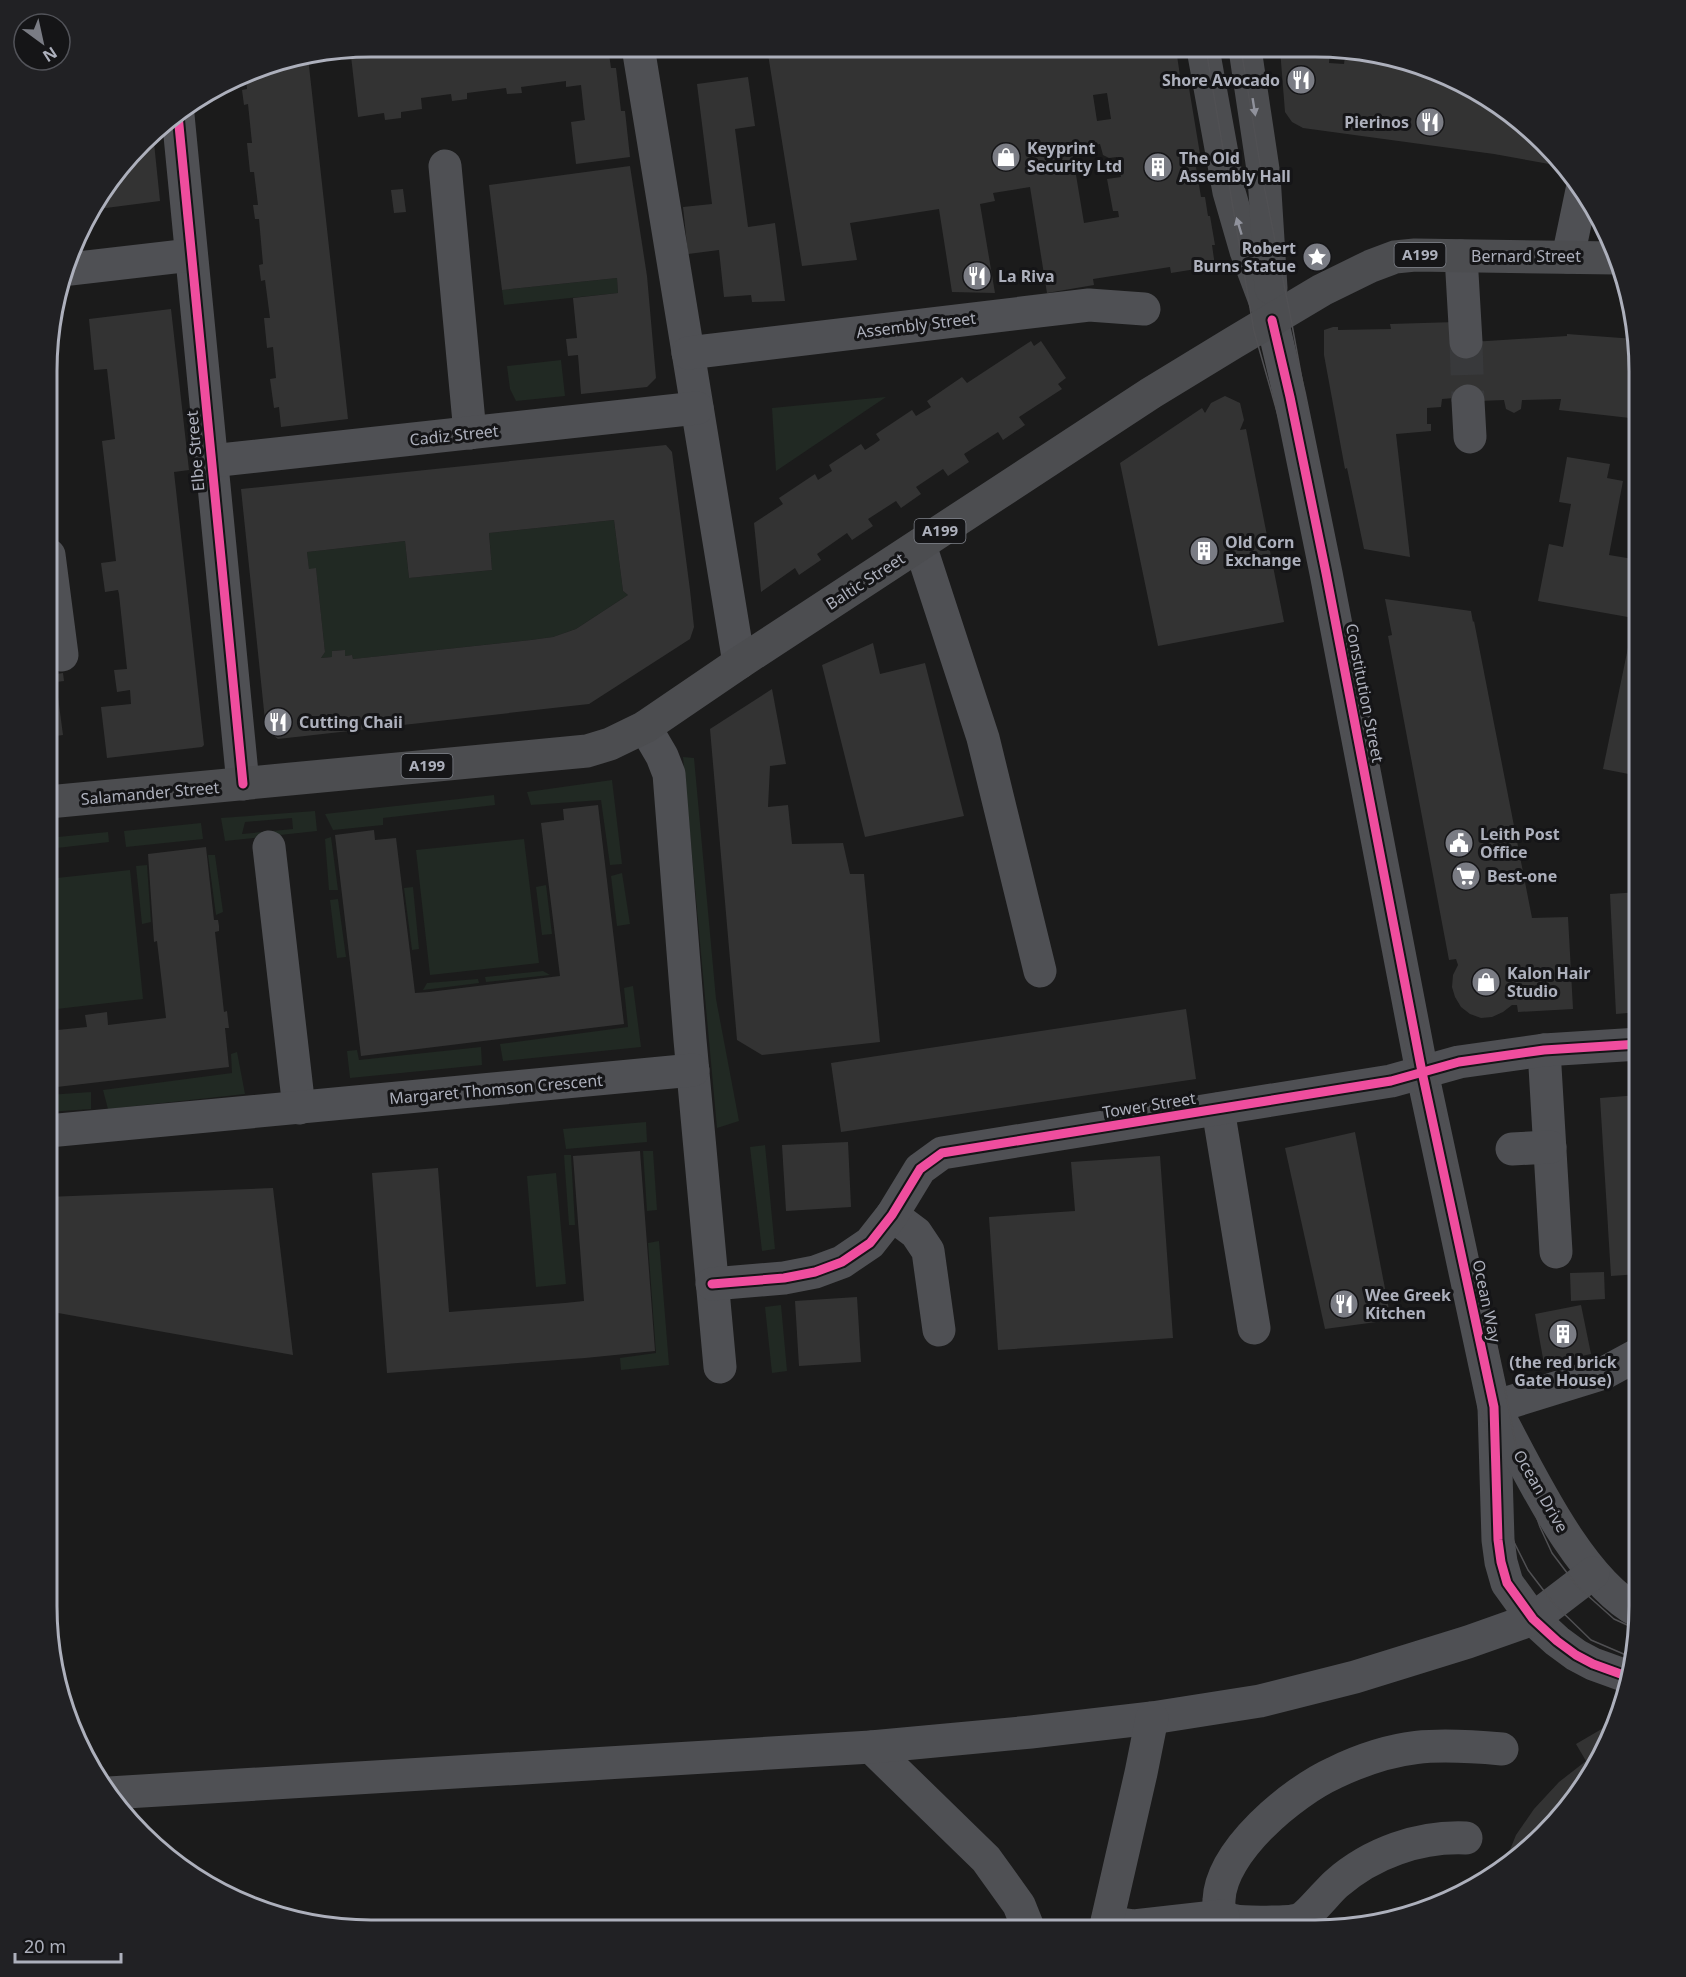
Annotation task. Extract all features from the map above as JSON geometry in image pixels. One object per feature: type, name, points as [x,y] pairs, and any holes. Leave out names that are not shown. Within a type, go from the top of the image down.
[{"type":"main road","name":"Constitution Street","points":[[1204,57],[1229,192],[1246,251],[1272,320]]},
{"type":"main road","name":"Constitution Street","points":[[1246,57],[1264,176],[1272,320]]},
{"type":"main road","name":"Bernard Street","points":[[1272,320],[1322,290],[1395,257],[1414,255],[1607,258]]},
{"type":"main road","name":"Baltic Street","points":[[610,744],[645,727],[1151,393],[1272,320]]},
{"type":"main road","name":"Salamander Street","points":[[57,801],[587,751],[610,744]]},
{"type":"street","points":[[641,57],[739,663]]},
{"type":"street","name":"Elbe Street","points":[[179,123],[243,784]]},
{"type":"street","points":[[445,166],[470,433]]},
{"type":"street","points":[[1568,256],[1579,202]]},
{"type":"street","points":[[75,268],[191,255]]},
{"type":"street","points":[[1461,256],[1466,342]]},
{"type":"street","name":"Assembly Street","points":[[688,352],[1089,305],[1144,309]]},
{"type":"street","name":"Constitution Street","points":[[1272,320],[1326,573],[1422,1072]]},
{"type":"street","points":[[1468,401],[1470,437]]},
{"type":"street","name":"Cadiz Street","points":[[212,461],[697,408]]},
{"type":"street","points":[[920,545],[983,738],[1040,971]]},
{"type":"street","points":[[57,617],[62,655]]},
{"type":"street","points":[[645,727],[663,756],[669,774],[720,1367]]},
{"type":"street","points":[[269,847],[299,1108]]},
{"type":"street","name":"Tower Street","points":[[712,1284],[784,1278],[815,1272],[842,1262],[870,1244],[892,1215],[920,1169],[942,1153],[1392,1081],[1459,1062],[1544,1050],[1629,1045]]},
{"type":"street","points":[[1544,1050],[1556,1252]]},
{"type":"street","name":"Margaret Thomson Crescent","points":[[57,1130],[693,1070]]},
{"type":"street","name":"Ocean Way","points":[[1422,1072],[1494,1407],[1498,1540],[1501,1562],[1507,1583],[1533,1619]]},
{"type":"street","points":[[1218,1109],[1254,1328]]},
{"type":"street","points":[[1512,1149],[1550,1147]]},
{"type":"street","points":[[892,1215],[916,1233],[928,1251],[939,1330]]},
{"type":"street","points":[[1494,1407],[1604,1373],[1629,1359]]},
{"type":"street","name":"Ocean Drive","points":[[1494,1407],[1551,1512],[1593,1573],[1629,1607]]},
{"type":"street","points":[[119,1792],[871,1747],[1152,1718],[1260,1701],[1355,1677],[1533,1619],[1593,1573]]},
{"type":"street","points":[[1533,1619],[1576,1655],[1621,1674]]},
{"type":"street","points":[[1107,1920],[1152,1718]]},
{"type":"street","points":[[1223,1916],[1218,1906],[1219,1890],[1239,1852],[1287,1802],[1332,1773],[1385,1753],[1409,1747],[1454,1745],[1502,1749]]},
{"type":"street","points":[[871,1747],[986,1859],[1019,1905],[1025,1920]]},
{"type":"street","points":[[1293,1920],[1302,1919],[1337,1884],[1359,1867],[1382,1855],[1429,1840],[1466,1838]]},
{"type":"street","points":[[1187,1920],[1223,1916],[1231,1920]]},
{"type":"shaded area","points":[[617,278],[618,293],[504,305],[502,290]]},
{"type":"shaded area","points":[[561,360],[565,396],[516,401],[510,389],[507,366]]},
{"type":"shaded area","points":[[886,397],[776,471],[772,408]]},
{"type":"shaded area","points":[[614,520],[623,591],[628,595],[576,629],[553,637],[531,640],[353,659],[352,655],[345,656],[345,650],[332,651],[332,657],[321,658],[325,652],[316,569],[309,569],[307,552],[405,541],[409,578],[492,570],[489,533]]},
{"type":"shaded area","points":[[683,757],[694,758],[716,999],[739,1121],[717,1128]]},
{"type":"shaded area","points":[[612,780],[622,864],[610,865],[601,800],[531,805],[527,792]]},
{"type":"shaded area","points":[[494,795],[495,805],[383,818],[383,825],[333,830],[325,814]]},
{"type":"shaded area","points":[[315,811],[317,831],[225,841],[221,818]],"holes":[[[292,818],[293,829],[242,834],[245,822]]]},
{"type":"shaded area","points":[[201,823],[203,839],[126,847],[124,831]]},
{"type":"shaded area","points":[[108,832],[109,842],[57,848],[57,837]]},
{"type":"shaded area","points":[[331,837],[338,890],[329,890],[325,839]]},
{"type":"shaded area","points":[[524,839],[539,963],[430,975],[416,850]]},
{"type":"shaded area","points":[[208,855],[215,855],[223,912],[216,915]]},
{"type":"shaded area","points":[[147,865],[151,922],[142,924],[136,866]]},
{"type":"shaded area","points":[[130,870],[143,999],[57,1009],[57,878]]},
{"type":"shaded area","points":[[622,873],[630,924],[617,926],[611,876]]},
{"type":"shaded area","points":[[546,885],[552,934],[542,935],[536,887]]},
{"type":"shaded area","points":[[413,887],[419,949],[412,950],[404,888]]},
{"type":"shaded area","points":[[338,899],[346,957],[337,958],[330,900]]},
{"type":"shaded area","points":[[543,971],[550,975],[486,982],[485,977]]},
{"type":"shaded area","points":[[478,979],[479,983],[423,990],[427,983]]},
{"type":"shaded area","points":[[633,986],[641,1047],[503,1061],[500,1044],[628,1027],[624,988]]},
{"type":"shaded area","points":[[481,1047],[482,1065],[350,1078],[347,1051],[357,1050],[359,1060]]},
{"type":"shaded area","points":[[237,1052],[245,1094],[108,1109],[103,1090],[232,1073],[231,1054]]},
{"type":"shaded area","points":[[91,1092],[91,1109],[57,1111],[57,1094]]},
{"type":"shaded area","points":[[646,1122],[647,1142],[566,1149],[563,1129]]},
{"type":"shaded area","points":[[765,1145],[775,1249],[762,1251],[750,1147]]},
{"type":"shaded area","points":[[643,1151],[653,1151],[657,1210],[647,1211]]},
{"type":"shaded area","points":[[564,1155],[571,1155],[575,1225],[569,1225]]},
{"type":"shaded area","points":[[556,1173],[566,1284],[536,1287],[527,1176]]},
{"type":"shaded area","points":[[659,1241],[669,1365],[621,1370],[620,1358],[656,1353],[648,1243]]},
{"type":"shaded area","points":[[781,1305],[787,1371],[772,1373],[765,1307]]},
{"type":"building","points":[[609,57],[611,68],[616,68],[621,111],[625,111],[630,157],[576,164],[571,122],[585,120],[581,85],[566,87],[566,81],[521,87],[522,93],[507,94],[506,88],[467,93],[467,99],[452,101],[451,94],[421,98],[422,109],[401,112],[401,118],[385,120],[384,113],[358,117],[351,58]]},
{"type":"building","points":[[768,57],[1177,57],[1182,89],[1189,88],[1200,154],[1194,155],[1201,197],[1205,197],[1208,216],[1210,216],[1215,245],[1212,245],[1215,266],[1171,273],[1170,267],[1093,279],[1094,285],[1047,293],[1030,187],[993,193],[995,201],[980,204],[995,293],[952,292],[939,209],[850,223],[857,260],[802,266]],"holes":[[[1107,93],[1111,119],[1097,121],[1093,95]],[[1094,142],[1094,145],[1100,144],[1103,155],[1109,158],[1117,157],[1121,177],[1107,179],[1113,211],[1118,211],[1119,217],[1084,223],[1071,145]]]},
{"type":"building","points":[[1281,57],[1329,58],[1329,63],[1344,64],[1345,59],[1376,63],[1435,81],[1472,99],[1522,135],[1551,164],[1494,154],[1303,128],[1292,122],[1285,112]]},
{"type":"building","points":[[309,63],[348,419],[281,427],[279,407],[274,408],[270,379],[276,378],[273,347],[267,348],[264,318],[270,318],[265,280],[261,281],[259,265],[263,264],[259,219],[255,219],[253,205],[258,205],[254,172],[250,172],[247,143],[252,143],[248,104],[244,105],[242,90],[247,89],[247,83],[251,81]]},
{"type":"building","points":[[748,77],[755,126],[735,129],[748,227],[775,223],[785,301],[752,302],[751,295],[724,297],[719,250],[688,254],[683,207],[712,204],[697,84]]},
{"type":"building","points":[[154,144],[160,201],[103,208],[122,180]]},
{"type":"building","points":[[630,166],[647,276],[656,378],[647,387],[581,394],[578,355],[568,356],[566,339],[577,338],[573,298],[618,293],[617,278],[502,290],[489,185]]},
{"type":"building","points":[[403,189],[406,212],[394,213],[391,190]]},
{"type":"building","points":[[171,309],[189,470],[174,472],[204,745],[107,758],[101,707],[131,704],[130,690],[117,692],[114,670],[127,669],[119,594],[118,590],[105,592],[101,563],[116,561],[102,441],[115,439],[107,369],[94,370],[89,319]]},
{"type":"building","points":[[1456,322],[1456,343],[1567,336],[1567,334],[1627,338],[1629,418],[1559,410],[1561,399],[1522,400],[1521,409],[1514,413],[1506,409],[1504,400],[1454,402],[1454,398],[1442,399],[1441,407],[1427,408],[1427,424],[1431,424],[1431,431],[1396,434],[1410,557],[1364,549],[1347,468],[1345,469],[1324,355],[1324,330],[1333,327],[1338,327],[1338,330],[1391,329],[1390,324]]},
{"type":"building","points":[[1031,341],[1034,346],[1041,341],[1066,378],[1058,384],[1062,389],[1019,417],[1025,425],[1003,440],[998,432],[964,454],[969,462],[948,476],[943,469],[916,487],[921,494],[901,508],[896,501],[868,519],[873,526],[852,540],[847,533],[817,554],[821,560],[799,575],[795,568],[761,592],[754,523],[783,504],[779,498],[815,474],[818,480],[832,471],[829,465],[861,444],[865,450],[873,445],[880,440],[876,434],[912,410],[916,416],[931,407],[927,401],[962,377],[967,383]]},
{"type":"building","name":"Old Corn Exchange","points":[[1225,396],[1240,403],[1244,420],[1240,430],[1246,429],[1284,622],[1158,646],[1120,463],[1202,408],[1205,413],[1211,403]]},
{"type":"building","points":[[666,445],[672,452],[694,627],[690,639],[589,704],[278,739],[266,730],[241,489]],"holes":[[[614,520],[623,591],[628,595],[576,629],[553,637],[353,659],[352,655],[345,656],[345,650],[332,651],[332,657],[321,658],[325,652],[316,568],[309,569],[307,552],[405,541],[409,578],[492,570],[489,533]]]},
{"type":"building","points":[[1567,457],[1610,464],[1607,478],[1623,481],[1609,555],[1629,558],[1629,617],[1538,601],[1549,544],[1563,547],[1571,504],[1559,502]]},
{"type":"building","points":[[1385,599],[1471,611],[1532,918],[1568,917],[1573,1009],[1518,1012],[1517,1005],[1512,1005],[1492,1017],[1481,1018],[1461,1007],[1455,997],[1452,987],[1453,975],[1458,965],[1456,959],[1449,960],[1388,636],[1392,635]]},
{"type":"building","points":[[873,643],[880,674],[925,663],[964,816],[865,837],[822,665]]},
{"type":"building","points":[[1629,643],[1629,774],[1603,769]]},
{"type":"building","points":[[63,673],[64,681],[57,682],[57,674]]},
{"type":"building","points":[[772,689],[786,764],[770,766],[768,807],[788,805],[792,844],[843,843],[850,874],[864,874],[880,1042],[762,1055],[737,1040],[710,729]]},
{"type":"building","points":[[57,690],[63,735],[57,736]]},
{"type":"building","points":[[598,805],[624,1024],[361,1056],[335,835],[374,830],[375,840],[396,838],[415,993],[429,992],[560,976],[541,823],[564,820],[563,809]]},
{"type":"building","points":[[206,847],[214,920],[218,920],[219,926],[219,931],[215,932],[224,1012],[227,1011],[229,1028],[225,1028],[229,1067],[57,1087],[57,1030],[87,1027],[85,1015],[107,1012],[108,1025],[166,1018],[157,941],[154,942],[148,854]]},
{"type":"building","points":[[1629,893],[1629,1013],[1616,1014],[1610,894]]},
{"type":"building","points":[[1186,1009],[1196,1079],[841,1132],[831,1063]]},
{"type":"building","points":[[1629,1096],[1629,1275],[1611,1276],[1600,1098]]},
{"type":"building","points":[[1355,1132],[1391,1320],[1325,1329],[1285,1148]]},
{"type":"building","points":[[848,1142],[851,1207],[786,1211],[782,1145]]},
{"type":"building","points":[[640,1151],[655,1351],[387,1373],[372,1173],[438,1168],[449,1312],[565,1303],[584,1301],[573,1156]]},
{"type":"building","points":[[1160,1156],[1173,1338],[998,1350],[989,1217],[1075,1211],[1071,1162]]},
{"type":"building","points":[[273,1188],[293,1355],[57,1313],[57,1197]]},
{"type":"building","points":[[1604,1272],[1605,1299],[1571,1301],[1570,1273]]},
{"type":"building","points":[[857,1297],[861,1362],[799,1366],[795,1301]]},
{"type":"building","name":"(the red brick Gate House)","points":[[1581,1305],[1591,1354],[1544,1364],[1535,1314]]},
{"type":"building","points":[[1604,1727],[1587,1763],[1564,1797],[1537,1828],[1509,1853],[1516,1835],[1534,1809],[1559,1782],[1586,1761],[1576,1744]]},
{"type":"tunnel","points":[[1466,342],[1468,401]]},
{"type":"tram line","points":[[1207,57],[1254,331],[1303,503],[1342,726],[1399,1017],[1464,1309],[1496,1487],[1513,1540],[1528,1570],[1554,1604],[1591,1640],[1625,1655]]},
{"type":"tram line","points":[[1242,57],[1262,176],[1291,319],[1364,720],[1433,1068],[1497,1348],[1521,1472],[1540,1527],[1552,1553],[1577,1586],[1614,1619],[1628,1625]]},
{"type":"cycle path","points":[[179,123],[243,784]]},
{"type":"cycle path","points":[[1272,320],[1326,573],[1422,1072],[1494,1407],[1498,1540],[1501,1562],[1507,1583],[1533,1619],[1576,1655],[1621,1674]]},
{"type":"cycle path","points":[[712,1284],[784,1278],[815,1272],[842,1262],[870,1243],[892,1215],[920,1169],[942,1153],[1391,1081],[1459,1062],[1544,1050],[1629,1045]]},
{"type":"place","name":"Shore Avocado","points":[[1301,80]]},
{"type":"place","name":"Pierinos","points":[[1430,122]]},
{"type":"place","name":"Keyprint Security Ltd","points":[[1006,157]]},
{"type":"place","name":"The Old Assembly Hall","points":[[1158,167]]},
{"type":"place","name":"Robert Burns Statue","points":[[1317,257]]},
{"type":"place","name":"La Riva","points":[[977,276]]},
{"type":"place","name":"Old Corn Exchange","points":[[1204,551]]},
{"type":"place","name":"Cutting Chaii","points":[[278,722]]},
{"type":"place","name":"Leith Post Office","points":[[1459,843]]},
{"type":"place","name":"Best-one","points":[[1466,876]]},
{"type":"place","name":"Kalon Hair Studio","points":[[1486,982]]},
{"type":"place","name":"Wee Greek Kitchen","points":[[1344,1304]]},
{"type":"place","name":"(the red brick Gate House)","points":[[1563,1334]]}]
